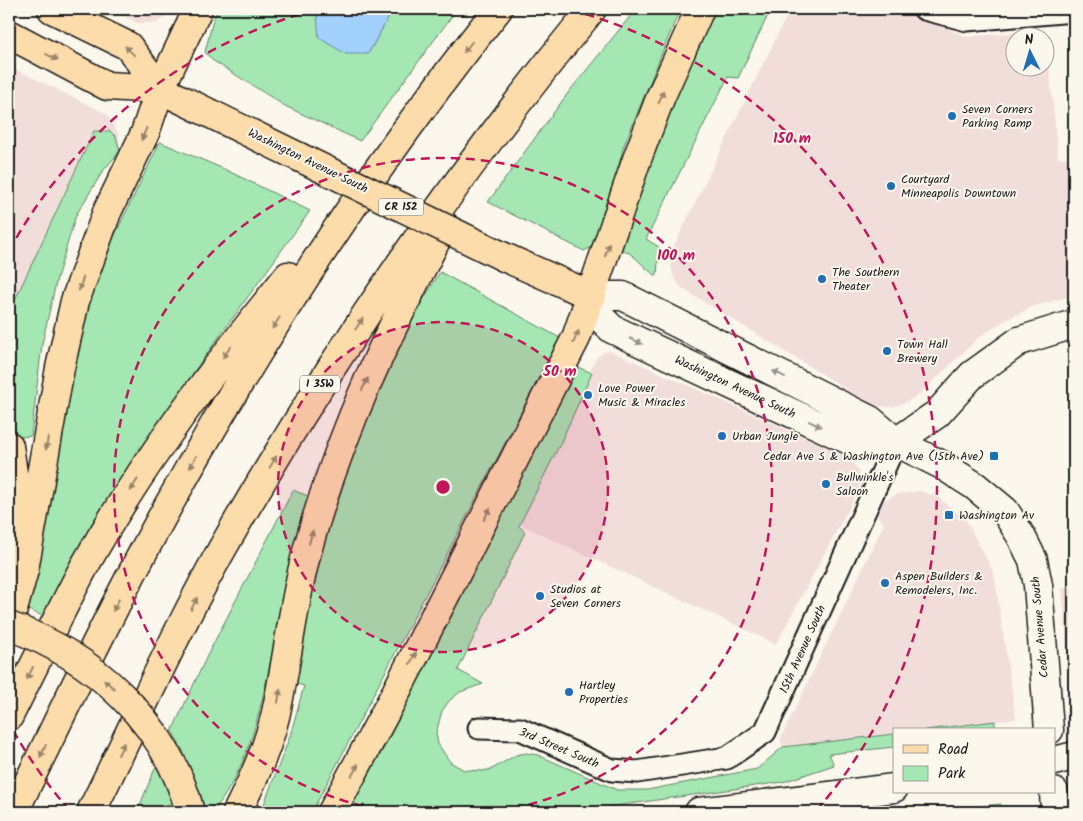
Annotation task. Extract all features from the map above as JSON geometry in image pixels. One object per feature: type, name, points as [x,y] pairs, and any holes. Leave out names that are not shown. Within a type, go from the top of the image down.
[{"type":"main road","name":"Washington Avenue South","points":[[52,9],[128,46],[160,89]]},
{"type":"main road","points":[[190,812],[174,768],[160,744],[123,696],[73,656],[39,637],[9,625],[24,570],[55,394],[75,301],[93,248],[144,133],[160,89],[198,9]]},
{"type":"main road","points":[[9,716],[84,568],[151,460],[231,346],[401,137],[498,9]]},
{"type":"main road","name":"I 35W","points":[[95,803],[162,664],[229,537],[309,401],[397,266],[506,118],[592,9]]},
{"type":"main road","points":[[332,812],[393,698],[572,347],[592,296],[637,159],[661,96],[700,9]]},
{"type":"main road","name":"Washington Avenue South","points":[[9,34],[107,86],[160,89],[504,256],[592,296],[600,317],[612,329],[858,444],[896,442]]},
{"type":"main road","points":[[237,812],[267,743],[278,705],[296,595],[309,544],[342,441],[362,389],[404,301],[453,209],[506,118]]},
{"type":"main road","points":[[14,812],[72,688],[186,474],[270,332],[401,137]]},
{"type":"main road","points":[[896,442],[937,414],[972,375],[1019,341],[1074,324]]},
{"type":"main road","name":"Cedar Avenue South","points":[[896,442],[942,465],[975,486],[1004,511],[1021,536],[1033,560],[1038,585],[1049,728]]},
{"type":"main road","points":[[9,446],[15,486],[10,553]]},
{"type":"main road","points":[[1056,760],[1074,756]]},
{"type":"main road","points":[[698,812],[893,788]]},
{"type":"main road","points":[[1054,794],[1055,812]]},
{"type":"street","points":[[924,9],[966,20],[1074,11]]},
{"type":"street","name":"15th Avenue South","points":[[638,772],[727,758],[765,732],[896,442]]},
{"type":"street","name":"3rd Street South","points":[[479,728],[520,729],[612,770],[638,772]]},
{"type":"shaded area","points":[[110,9],[172,9],[164,18],[156,23],[138,23]]},
{"type":"shaded area","points":[[790,9],[901,9],[967,37],[1006,34],[1006,78],[1050,78],[1058,158],[1074,157],[1074,295],[1032,307],[1002,322],[978,338],[918,396],[904,403],[891,407],[874,406],[683,289],[675,280],[671,267],[672,250]]},
{"type":"shaded area","points":[[9,66],[107,114],[119,135],[120,151],[103,171],[76,215],[57,278],[42,344],[31,436],[17,437],[9,416]]},
{"type":"shaded area","points":[[611,351],[848,457],[859,471],[859,489],[776,644],[513,521],[597,357],[604,352]]},
{"type":"shaded area","points":[[919,491],[936,496],[966,520],[994,573],[1016,719],[942,728],[893,728],[893,734],[783,747],[780,740],[884,524],[878,517],[877,510],[885,500],[898,494]]},
{"type":"shaded area","points":[[1074,587],[1074,724],[1062,588]]},
{"type":"green space","points":[[218,9],[321,9],[317,16],[368,54],[393,9],[457,9],[360,141],[285,106],[212,60],[205,52],[213,20]]},
{"type":"green space","points":[[636,9],[680,9],[623,148],[602,238],[597,244],[584,251],[488,202],[568,93]]},
{"type":"green space","points":[[710,9],[771,9],[738,78],[728,77],[646,239],[659,247],[657,276],[629,253],[619,249],[652,138]]},
{"type":"green space","points":[[94,131],[110,131],[116,137],[120,151],[103,171],[76,215],[57,278],[42,344],[31,436],[17,437],[9,416],[9,300],[14,302]]},
{"type":"green space","points":[[160,142],[224,169],[310,211],[198,366],[99,514],[43,616],[21,607],[82,323],[108,249]]},
{"type":"green space","points":[[440,272],[560,338],[312,812],[261,812],[290,736],[304,686],[294,683],[307,613],[334,498],[389,356]]},
{"type":"green space","points":[[575,366],[592,373],[560,444],[519,526],[525,532],[458,670],[483,684],[460,692],[449,701],[442,711],[436,733],[438,744],[450,762],[464,770],[483,771],[492,769],[516,755],[526,753],[538,755],[617,790],[647,790],[757,769],[783,747],[893,734],[893,747],[829,754],[834,765],[783,782],[615,806],[592,812],[348,812],[386,744]]},
{"type":"green space","points":[[293,490],[313,498],[285,598],[258,716],[250,742],[228,790],[213,812],[206,812],[183,751],[172,731],[207,656]]},
{"type":"green space","points":[[995,721],[995,728],[941,728]]},
{"type":"green space","points":[[156,766],[168,788],[176,812],[137,812]]},
{"type":"green space","points":[[1001,804],[1000,812],[925,812]]},
{"type":"water","points":[[321,9],[393,9],[368,54],[346,54],[319,38],[317,16]]},
{"type":"place","name":"Seven Corners Parking Ramp","points":[[952,116]]},
{"type":"place","name":"Courtyard Minneapolis Downtown","points":[[891,186]]},
{"type":"place","name":"The Southern Theater","points":[[822,279]]},
{"type":"place","name":"Town Hall Brewery","points":[[887,351]]},
{"type":"place","name":"Love Power Music & Miracles","points":[[588,395]]},
{"type":"place","name":"Urban Jungle","points":[[722,436]]},
{"type":"place","name":"Cedar Ave S & Washington Ave (15th Ave)","points":[[994,456]]},
{"type":"place","name":"Bullwinkle's Saloon","points":[[826,484]]},
{"type":"place","name":"Washington Av","points":[[949,515]]},
{"type":"place","name":"Aspen Builders & Remodelers, Inc.","points":[[885,583]]},
{"type":"place","name":"Studios at Seven Corners","points":[[540,596]]},
{"type":"place","name":"Hartley Properties","points":[[569,692]]}]
